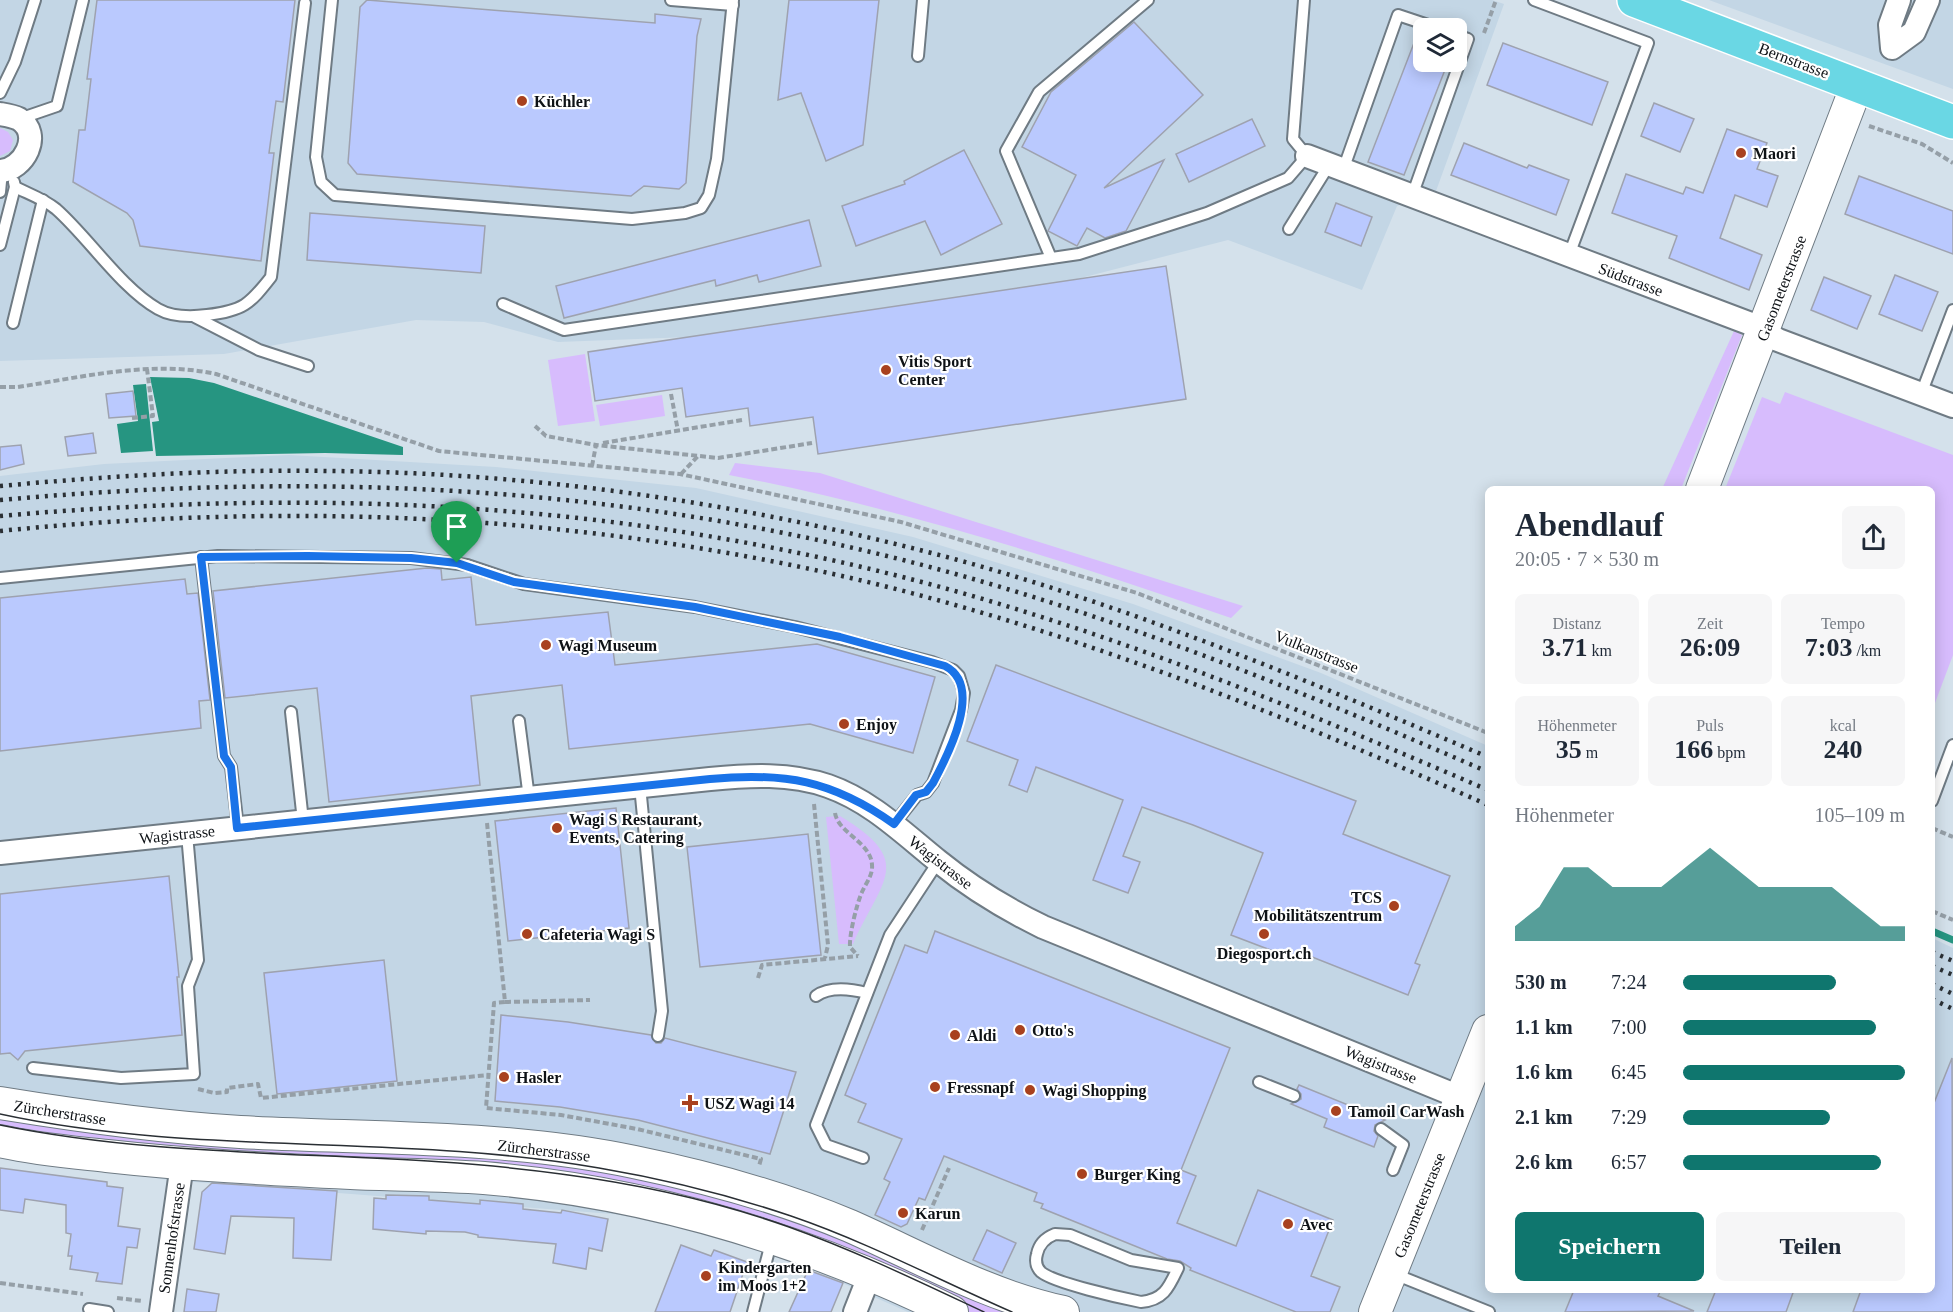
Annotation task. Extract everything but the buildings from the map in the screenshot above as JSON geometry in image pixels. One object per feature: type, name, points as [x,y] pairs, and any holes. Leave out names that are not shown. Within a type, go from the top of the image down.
[{"type":"main road","name":"Bernstrasse","points":[[1634,0],[1953,122]]},
{"type":"main road","name":"Gasometerstrasse","points":[[1703,486],[1857,85]]},
{"type":"main road","name":"Gasometerstrasse","points":[[1375,1312],[1485,1039]]},
{"type":"main road","name":"Zürcherstrasse","points":[[0,1103],[149,1125],[470,1142],[548,1149],[632,1162],[698,1176],[809,1211],[847,1225],[1017,1301],[1063,1312]]},
{"type":"main road","name":"Zürcherstrasse","points":[[0,1141],[27,1147],[182,1164],[481,1178],[542,1184],[630,1198],[773,1236],[870,1274],[952,1312]]},
{"type":"street","points":[[1899,0],[1890,25],[1892,48],[1914,32],[1928,0]]},
{"type":"street","points":[[5,178],[21,162],[29,148],[26,127],[9,116]]},
{"type":"street","name":"Südstrasse","points":[[1307,156],[1751,324],[1778,340],[1953,406]]},
{"type":"street","name":"Wagistrasse","points":[[0,853],[739,776],[789,777],[829,787],[850,796],[894,824],[938,861],[999,903],[1043,927],[1462,1098]]},
{"type":"street","name":"Sonnenhofstrasse","points":[[160,1312],[182,1164]]},
{"type":"street","points":[[855,1312],[870,1274]]},
{"type":"lane","points":[[0,93],[15,62],[35,0]]},
{"type":"lane","points":[[9,116],[57,106],[83,0]]},
{"type":"lane","points":[[332,0],[316,157],[321,182],[335,195],[632,219],[685,213],[701,208],[709,195],[717,159],[733,2],[671,0]]},
{"type":"lane","points":[[918,56],[923,0]]},
{"type":"lane","points":[[1051,258],[1006,151],[1039,92],[1148,0]]},
{"type":"lane","points":[[503,304],[564,330],[1089,252],[1207,213],[1288,178],[1307,156],[1293,139],[1305,0]]},
{"type":"lane","points":[[1534,0],[1648,43],[1569,255]]},
{"type":"lane","points":[[0,245],[5,178],[55,208],[136,292],[158,309],[174,315],[195,316],[224,313],[251,303],[271,277],[305,3]]},
{"type":"lane","points":[[1289,229],[1336,167],[1398,15],[1413,20]]},
{"type":"lane","points":[[1412,196],[1468,39]]},
{"type":"lane","points":[[13,323],[43,200]]},
{"type":"lane","points":[[1920,394],[1953,310]]},
{"type":"lane","points":[[195,316],[259,350],[308,366]]},
{"type":"lane","points":[[0,578],[201,557],[364,556],[457,563],[514,582],[717,611],[840,637],[945,666],[959,676],[964,701],[937,774],[929,789],[916,795],[894,824]]},
{"type":"lane","points":[[201,557],[224,756],[231,767],[237,828]]},
{"type":"lane","points":[[291,712],[303,821]]},
{"type":"lane","points":[[519,721],[529,798]]},
{"type":"lane","points":[[1935,793],[1953,745]]},
{"type":"lane","points":[[640,786],[662,1011],[658,1036]]},
{"type":"lane","points":[[33,1068],[121,1078],[194,1074],[188,986],[198,960],[186,834]]},
{"type":"lane","points":[[863,1158],[826,1145],[816,1125],[890,935],[938,861]]},
{"type":"lane","points":[[816,996],[824,991],[843,990],[867,993]]},
{"type":"lane","points":[[1259,1082],[1294,1096]]},
{"type":"lane","points":[[1381,1129],[1403,1145],[1393,1170]]},
{"type":"lane","points":[[1062,1234],[1077,1238],[1131,1260],[1178,1268],[1164,1294],[1150,1302],[1141,1302],[1055,1278],[1039,1270],[1036,1258],[1038,1248],[1048,1237],[1062,1234]]},
{"type":"lane","points":[[753,1312],[773,1236]]},
{"type":"lane","points":[[1392,1273],[1489,1312]]},
{"type":"lane","points":[[89,1309],[108,1312]]},
{"type":"path","points":[[1468,39],[1483,38],[1496,0]]},
{"type":"path","points":[[1845,117],[1922,144],[1953,163]]},
{"type":"path","name":"Vulkanstrasse","points":[[0,387],[147,369],[187,368],[216,374],[439,451],[681,474],[901,522],[1137,593],[1485,732]]},
{"type":"path","points":[[132,418],[153,416],[147,369]]},
{"type":"path","points":[[671,394],[678,431]]},
{"type":"path","points":[[596,445],[742,420]]},
{"type":"path","points":[[535,426],[546,436],[596,445],[718,458],[812,443]]},
{"type":"path","points":[[592,466],[596,445]]},
{"type":"path","points":[[681,474],[698,456]]},
{"type":"path","points":[[813,800],[828,945],[825,958]]},
{"type":"path","points":[[758,978],[762,965],[858,956],[850,947],[851,933],[861,893],[872,866],[870,856],[836,821],[834,808]]},
{"type":"path","points":[[488,825],[505,1002]]},
{"type":"path","points":[[1935,829],[1953,837]]},
{"type":"path","points":[[1935,912],[1953,920]]},
{"type":"path","points":[[590,1000],[494,1003],[486,1108],[561,1115],[637,1129],[761,1159]]},
{"type":"path","points":[[214,1093],[227,1092],[226,1088],[258,1084],[261,1098],[488,1075]]},
{"type":"path","points":[[637,1129],[638,1120]]},
{"type":"path","points":[[922,1231],[949,1168]]},
{"type":"shaded area","points":[[0,0],[1492,0],[1504,4],[1436,191],[1397,206],[1362,290],[1228,240],[1050,286],[690,337],[558,342],[484,322],[416,320],[224,354],[0,361]]},
{"type":"shaded area","points":[[1709,0],[1953,0],[1953,89]]},
{"type":"shaded area","points":[[0,128],[8,132],[13,140],[10,151],[0,156]]},
{"type":"shaded area","points":[[1734,331],[1742,335],[1682,486],[1663,486]]},
{"type":"shaded area","points":[[585,354],[595,421],[558,426],[548,360]]},
{"type":"shaded area","points":[[150,377],[189,378],[214,383],[403,447],[403,455],[325,453],[156,456],[152,422],[159,421]]},
{"type":"shaded area","points":[[146,384],[153,451],[121,453],[117,424],[138,421],[133,385]]},
{"type":"shaded area","points":[[1785,392],[1953,455],[1953,655],[1935,703],[1935,486],[1726,486],[1762,397],[1780,404]]},
{"type":"shaded area","points":[[662,395],[665,416],[600,426],[596,405]]},
{"type":"shaded area","points":[[289,455],[496,467],[696,488],[913,537],[1133,604],[1321,673],[1485,745],[1485,1293],[1935,1293],[1935,939],[1953,948],[1953,1312],[908,1312],[768,1250],[639,1216],[168,1180],[0,1153],[0,476],[104,464]]},
{"type":"shaded area","points":[[735,463],[820,473],[1243,606],[1231,618],[1045,556],[920,520],[857,503],[729,475]]},
{"type":"shaded area","points":[[840,816],[864,832],[878,846],[885,860],[886,873],[882,887],[853,944],[839,944],[826,817]]},
{"type":"shaded area","points":[[0,1109],[447,1145],[696,1182],[1038,1312],[966,1312],[753,1221],[0,1133]]},
{"type":"waterway","points":[[1935,932],[1953,940]]},
{"type":"tram line","points":[[0,1114],[74,1127],[149,1136],[450,1151],[524,1157],[623,1172],[720,1194],[819,1226],[1012,1312]]},
{"type":"tram line","points":[[0,1125],[70,1137],[140,1145],[491,1166],[590,1178],[648,1188],[733,1209],[814,1236],[984,1312]]},
{"type":"railway","points":[[0,486],[206,472],[412,473],[573,486],[732,509],[812,525],[969,563],[1101,604],[1296,677],[1485,756]]},
{"type":"railway","points":[[0,500],[225,487],[446,490],[556,499],[666,513],[776,532],[887,556],[964,576],[1117,624],[1267,680],[1485,771]]},
{"type":"railway","points":[[0,516],[123,507],[245,503],[365,504],[485,510],[604,521],[723,538],[842,562],[962,593],[1096,635],[1228,683],[1485,789]]},
{"type":"railway","points":[[0,531],[111,522],[222,517],[332,516],[443,520],[553,529],[662,542],[771,561],[880,585],[958,606],[1112,655],[1264,711],[1485,804]]},
{"type":"railway","points":[[1935,953],[1953,961]]},
{"type":"railway","points":[[1935,967],[1953,975]]},
{"type":"railway","points":[[1935,985],[1953,994]]},
{"type":"railway","points":[[1935,1000],[1953,1009]]},
{"type":"place","name":"Küchler","points":[[522,101]]},
{"type":"place","name":"Maori","points":[[1741,153]]},
{"type":"place","name":"Vitis Sport Center","points":[[886,370]]},
{"type":"place","name":"Wagi Museum","points":[[546,645]]},
{"type":"place","name":"Enjoy","points":[[844,724]]},
{"type":"place","name":"Wagi S Restaurant, Events, Catering","points":[[557,828]]},
{"type":"place","name":"TCS Mobilitätszentrum","points":[[1394,906]]},
{"type":"place","name":"Cafeteria Wagi S","points":[[527,934]]},
{"type":"place","name":"Diegosport.ch","points":[[1264,934]]},
{"type":"place","name":"Otto's","points":[[1020,1030]]},
{"type":"place","name":"Aldi","points":[[955,1035]]},
{"type":"place","name":"Hasler","points":[[504,1077]]},
{"type":"place","name":"Fressnapf","points":[[935,1087]]},
{"type":"place","name":"Wagi Shopping","points":[[1030,1090]]},
{"type":"place","name":"USZ Wagi 14","points":[[690,1103]]},
{"type":"place","name":"Tamoil CarWash","points":[[1336,1111]]},
{"type":"place","name":"Burger King","points":[[1082,1174]]},
{"type":"place","name":"Karun","points":[[903,1213]]},
{"type":"place","name":"Avec","points":[[1288,1224]]},
{"type":"place","name":"Kindergarten im Moos 1+2","points":[[706,1276]]},
{"type":"route","points":[[201,557],[375,557],[457,563],[476,567],[514,582],[695,607],[879,647],[953,670],[962,683],[964,701],[933,783],[926,792],[916,795],[894,824],[873,809],[829,787],[789,777],[739,776],[237,828],[231,767],[224,756],[201,557]]}]
